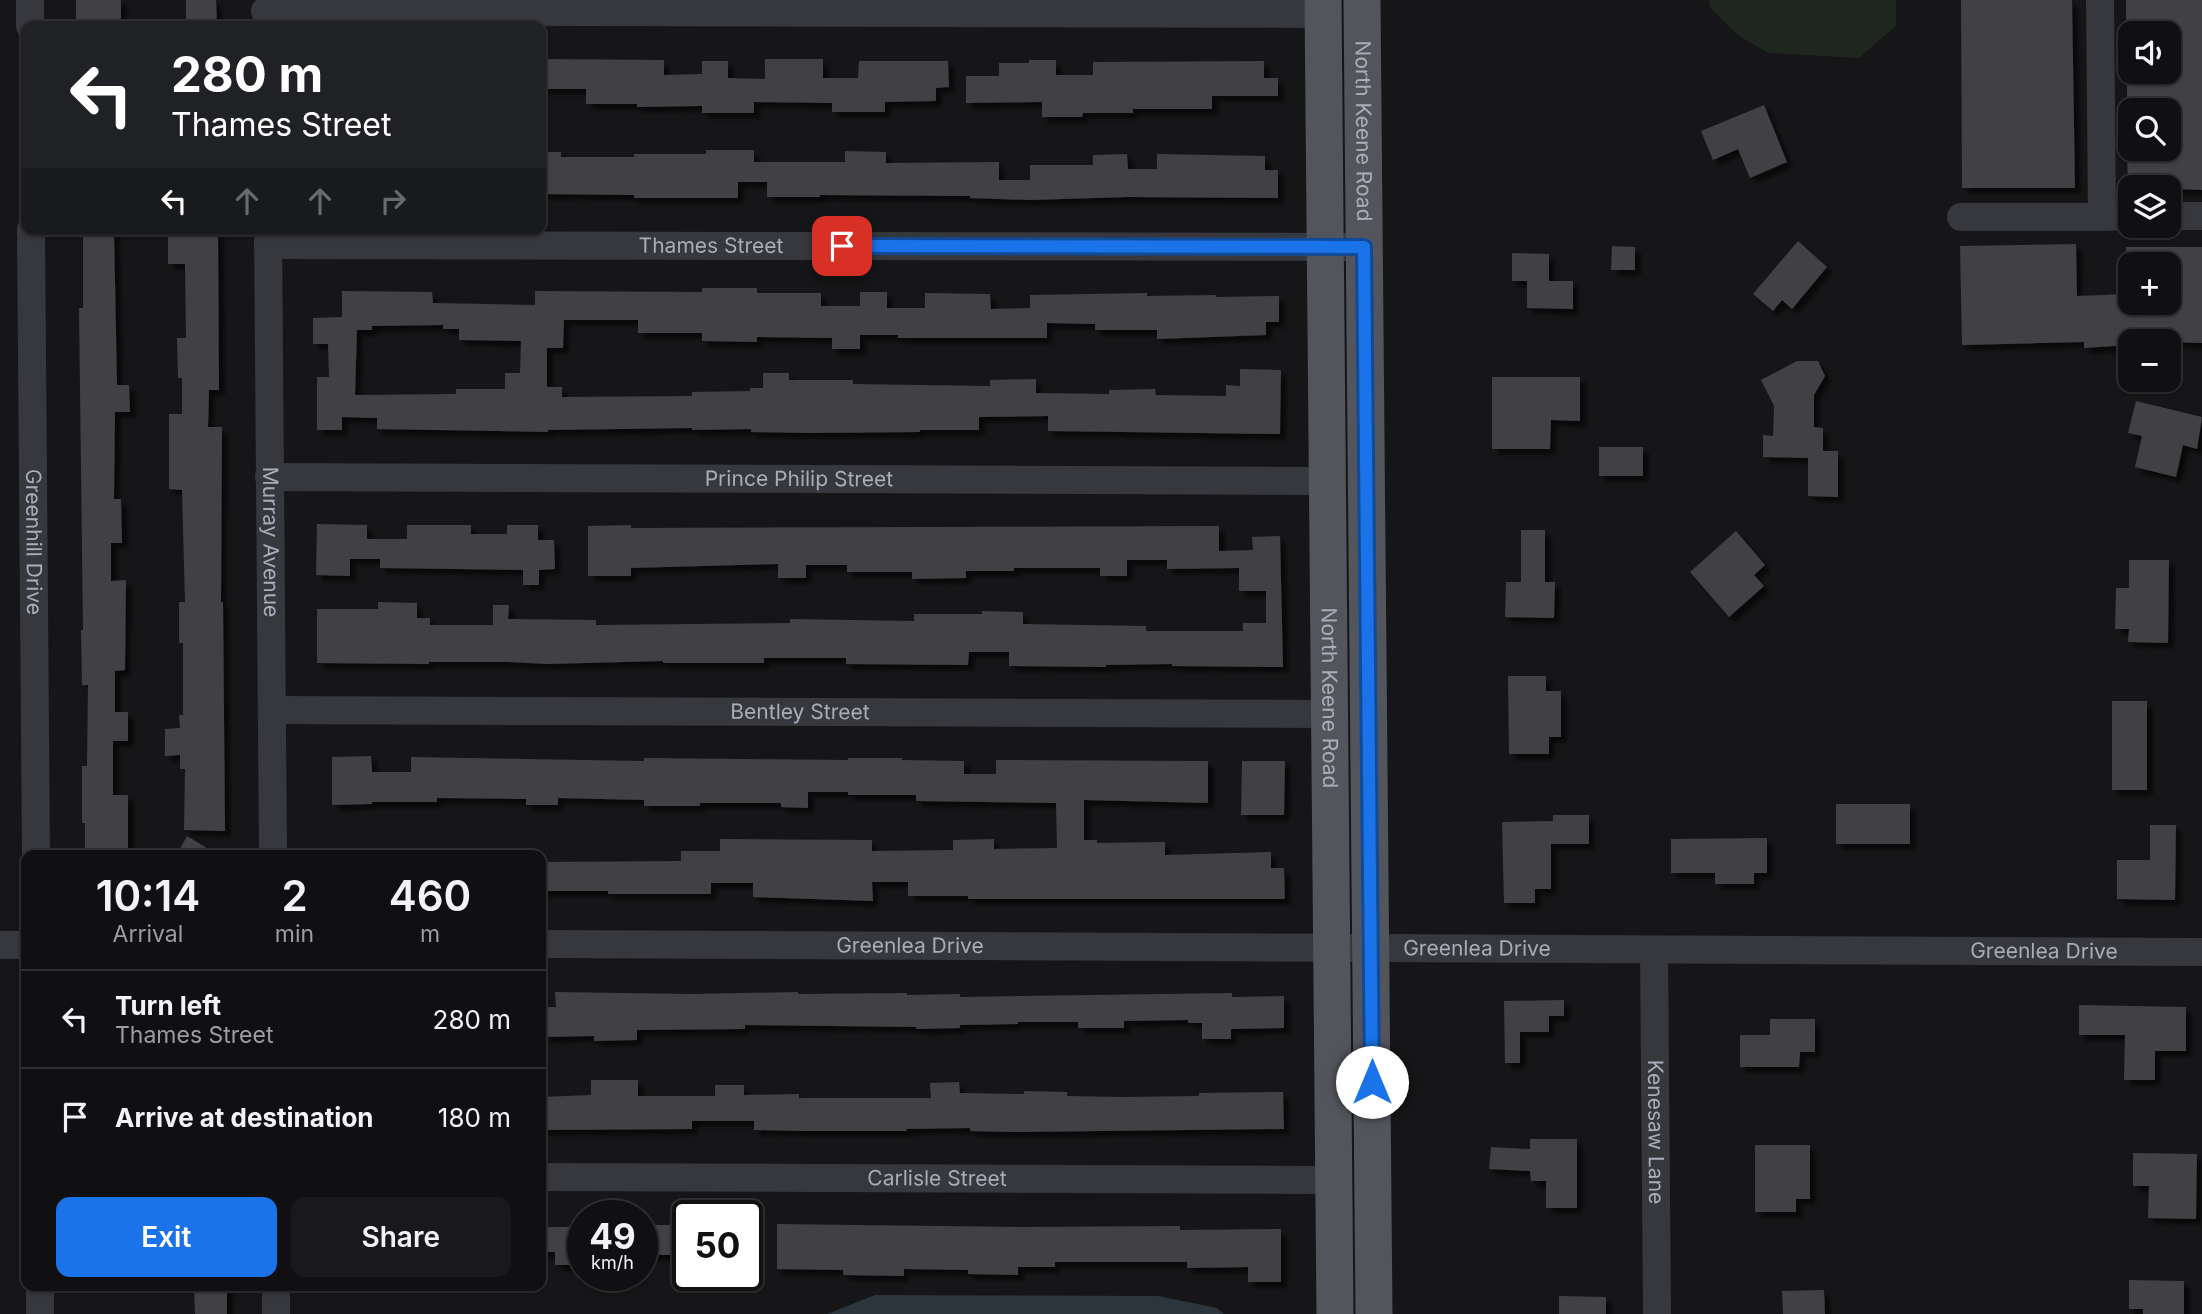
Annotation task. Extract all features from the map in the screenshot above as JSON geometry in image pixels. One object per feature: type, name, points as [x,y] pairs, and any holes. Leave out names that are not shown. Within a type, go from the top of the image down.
[{"type":"main road","name":"North Keene Road","points":[[1362,0],[1374,1314]]},
{"type":"main road","name":"North Keene Road","points":[[1331,5],[1326,247],[1335,1314]]},
{"type":"main road","points":[[1331,5],[1347,26],[1363,123]]},
{"type":"street","points":[[30,0],[30,21]]},
{"type":"street","points":[[1961,217],[2116,216],[2100,0]]},
{"type":"street","points":[[265,12],[1331,5]]},
{"type":"street","points":[[2181,216],[2202,216]]},
{"type":"street","name":"Greenhill Drive","points":[[31,235],[36,850]]},
{"type":"street","name":"Thames Street","points":[[268,237],[1364,247]]},
{"type":"street","name":"Murray Avenue","points":[[268,237],[273,850]]},
{"type":"street","name":"Prince Philip Street","points":[[269,477],[1328,481]]},
{"type":"street","name":"Bentley Street","points":[[272,710],[1330,714]]},
{"type":"street","name":"Greenlea Drive","points":[[546,944],[2202,952]]},
{"type":"street","points":[[0,945],[21,945]]},
{"type":"street","name":"Kenesaw Lane","points":[[1654,950],[1657,1314]]},
{"type":"street","name":"Carlisle Street","points":[[546,1177],[1334,1180]]},
{"type":"street","points":[[40,1291],[40,1314]]},
{"type":"street","points":[[276,1291],[276,1314]]},
{"type":"shaded area","points":[[1709,0],[1896,0],[1896,26],[1859,58],[1769,53],[1740,37],[1710,7]]},
{"type":"shaded area","points":[[875,1295],[1158,1296],[1217,1308],[1224,1314],[827,1314]]},
{"type":"building","points":[[76,0],[121,0],[121,21],[76,21]]},
{"type":"building","points":[[186,0],[216,0],[217,21],[186,21]]},
{"type":"building","points":[[1961,0],[2072,0],[2075,188],[1962,188]]},
{"type":"building","points":[[2126,0],[2202,0],[2202,190],[2181,189],[2181,175],[2128,175],[2127,161],[2181,161],[2181,98],[2127,98],[2127,84],[2181,84],[2181,21],[2126,21]]},
{"type":"building","points":[[546,59],[664,60],[664,75],[702,74],[702,61],[728,61],[728,78],[765,79],[765,59],[823,59],[823,78],[858,78],[859,61],[948,61],[949,87],[936,88],[936,101],[885,102],[885,112],[832,112],[832,103],[754,102],[754,113],[702,113],[702,106],[637,107],[637,104],[586,104],[586,89],[546,89]]},
{"type":"building","points":[[1029,60],[1056,60],[1056,75],[1093,75],[1093,62],[1264,61],[1264,78],[1278,78],[1278,96],[1212,96],[1212,109],[1133,109],[1133,113],[1083,113],[1082,117],[1042,117],[1042,102],[966,103],[966,76],[999,76],[999,63],[1029,63]]},
{"type":"building","points":[[1764,105],[1787,162],[1750,178],[1738,149],[1713,160],[1701,131]]},
{"type":"building","points":[[706,150],[754,150],[754,162],[845,162],[845,151],[886,152],[886,163],[999,162],[999,180],[1030,180],[1030,165],[1093,165],[1093,155],[1127,154],[1128,169],[1157,169],[1157,154],[1265,156],[1265,170],[1278,170],[1278,198],[1128,197],[1030,200],[970,196],[767,197],[767,182],[738,182],[738,198],[634,198],[634,195],[546,194],[546,152],[561,152],[561,157],[706,154]]},
{"type":"building","points":[[83,235],[114,235],[117,385],[129,385],[130,412],[115,412],[114,499],[121,499],[122,543],[111,543],[111,581],[126,580],[125,670],[115,671],[115,712],[128,712],[128,741],[113,741],[113,795],[128,795],[128,850],[85,850],[85,823],[82,823],[82,766],[87,766],[88,685],[82,685],[81,630],[79,308],[83,308]]},
{"type":"building","points":[[168,235],[218,235],[219,390],[209,390],[208,427],[222,427],[221,602],[225,831],[184,830],[185,769],[180,769],[180,755],[165,756],[165,729],[180,728],[179,715],[183,715],[183,643],[179,643],[179,602],[185,602],[182,490],[169,489],[169,414],[182,414],[182,378],[178,378],[177,338],[186,338],[185,264],[168,264]]},
{"type":"building","points":[[1798,241],[1827,267],[1792,309],[1782,300],[1773,311],[1753,294]]},
{"type":"building","points":[[2076,244],[2077,296],[2118,294],[2118,315],[2181,315],[2181,252],[2126,252],[2126,247],[2202,247],[2202,343],[2181,342],[2181,329],[2118,329],[2118,346],[2084,348],[2084,342],[1962,345],[1960,246]]},
{"type":"building","points":[[1612,246],[1635,247],[1635,270],[1611,270]]},
{"type":"building","points":[[1512,253],[1549,254],[1549,281],[1573,281],[1573,309],[1527,308],[1527,281],[1512,281]]},
{"type":"building","points":[[702,288],[757,288],[757,293],[821,293],[821,306],[860,306],[860,292],[887,292],[887,308],[925,308],[925,293],[990,294],[991,309],[1030,308],[1030,295],[1147,293],[1147,296],[1279,296],[1279,322],[1266,322],[1266,335],[1157,339],[1157,330],[1095,330],[1095,324],[1047,323],[1047,338],[898,338],[898,335],[860,335],[860,349],[832,349],[832,338],[757,337],[757,342],[702,341],[702,333],[638,333],[638,320],[564,320],[563,348],[547,348],[547,387],[562,387],[562,397],[692,396],[692,392],[750,391],[750,388],[763,388],[763,373],[789,373],[789,380],[853,380],[853,384],[990,386],[990,380],[1036,379],[1036,393],[1109,394],[1109,390],[1155,389],[1156,395],[1226,396],[1226,385],[1240,386],[1240,369],[1281,370],[1280,434],[1048,431],[1048,416],[979,417],[979,430],[920,432],[751,432],[751,429],[692,428],[548,432],[377,429],[377,418],[342,417],[342,430],[317,430],[317,377],[329,377],[328,344],[313,344],[313,318],[342,317],[342,291],[432,292],[433,303],[535,305],[535,291],[702,292]],"holes":[[[443,325],[443,329],[459,329],[459,340],[521,341],[520,373],[505,373],[505,389],[456,389],[456,394],[355,395],[357,330],[372,330],[372,326]]]},
{"type":"building","points":[[1797,361],[1818,361],[1825,376],[1814,395],[1814,427],[1823,428],[1823,451],[1838,451],[1838,497],[1808,496],[1808,458],[1763,457],[1763,435],[1773,436],[1774,406],[1761,380]]},
{"type":"building","points":[[1492,377],[1580,377],[1580,421],[1551,420],[1550,449],[1492,449]]},
{"type":"building","points":[[2136,401],[2202,417],[2197,449],[2183,445],[2176,477],[2135,467],[2142,436],[2128,433]]},
{"type":"building","points":[[1599,447],[1643,447],[1643,476],[1599,476]]},
{"type":"building","points":[[317,524],[367,525],[367,539],[407,539],[407,525],[471,525],[471,534],[507,534],[507,525],[538,525],[538,540],[554,540],[555,569],[539,570],[539,585],[523,585],[523,570],[380,568],[380,559],[350,559],[350,576],[316,575]]},
{"type":"building","points":[[631,525],[631,528],[1219,526],[1219,551],[1253,550],[1252,537],[1280,536],[1283,667],[1172,664],[1106,667],[1009,666],[1009,652],[969,652],[968,665],[846,664],[846,658],[764,658],[764,663],[317,663],[317,609],[378,609],[378,602],[417,603],[417,618],[430,618],[430,625],[493,625],[493,605],[509,605],[508,619],[596,620],[596,625],[790,623],[790,619],[914,621],[914,614],[982,614],[982,611],[1023,612],[1023,624],[1146,626],[1146,631],[1243,631],[1243,623],[1266,623],[1266,591],[1239,591],[1239,568],[1167,569],[1167,560],[1127,560],[1127,576],[1100,576],[1100,568],[1014,568],[1014,571],[966,571],[966,578],[912,579],[912,572],[847,572],[847,565],[806,565],[806,578],[778,578],[778,564],[631,568],[631,576],[588,576],[588,526]]},
{"type":"building","points":[[1521,530],[1545,530],[1545,582],[1555,582],[1554,618],[1505,617],[1506,582],[1521,582]]},
{"type":"building","points":[[1736,531],[1765,565],[1754,575],[1764,586],[1729,617],[1690,572]]},
{"type":"building","points":[[2129,560],[2169,560],[2168,643],[2128,642],[2129,629],[2115,629],[2116,588],[2129,588]]},
{"type":"building","points":[[1508,676],[1546,676],[1546,691],[1561,691],[1561,737],[1549,737],[1549,754],[1509,754]]},
{"type":"building","points":[[2112,701],[2147,701],[2147,790],[2112,790]]},
{"type":"building","points":[[371,756],[372,772],[411,772],[411,757],[644,761],[644,758],[902,758],[964,761],[964,774],[996,774],[996,760],[1208,761],[1208,803],[1084,800],[1084,840],[1097,840],[1097,843],[1165,842],[1165,855],[1271,852],[1271,868],[1284,868],[1285,899],[968,899],[968,896],[908,896],[908,882],[872,882],[873,901],[753,897],[753,883],[711,883],[711,894],[546,891],[546,862],[681,861],[681,851],[720,851],[720,839],[872,840],[872,851],[953,850],[953,840],[994,839],[994,849],[1057,848],[1056,803],[916,801],[916,795],[808,792],[808,808],[781,807],[781,803],[644,806],[644,800],[558,798],[558,805],[526,805],[526,799],[437,798],[437,802],[332,805],[332,757]]},
{"type":"building","points":[[1242,761],[1285,761],[1284,815],[1241,815]]},
{"type":"building","points":[[1836,804],[1910,804],[1910,844],[1836,844]]},
{"type":"building","points":[[1553,815],[1589,815],[1589,844],[1551,844],[1551,889],[1535,889],[1535,903],[1504,903],[1502,822],[1553,821]]},
{"type":"building","points":[[2150,825],[2176,825],[2175,900],[2117,899],[2117,860],[2150,860]]},
{"type":"building","points":[[187,836],[210,850],[179,850]]},
{"type":"building","points":[[1767,838],[1767,873],[1754,873],[1754,884],[1715,884],[1715,873],[1671,873],[1671,839]]},
{"type":"building","points":[[555,992],[907,993],[960,994],[960,997],[1232,993],[1232,997],[1284,996],[1284,1028],[1231,1029],[1231,1039],[1202,1039],[1202,1023],[1188,1023],[1188,1020],[1124,1021],[1124,1028],[1078,1028],[1078,1022],[1018,1022],[916,1029],[745,1025],[745,1029],[637,1030],[637,1040],[594,1041],[594,1036],[546,1037],[546,1007],[556,1007]]},
{"type":"building","points":[[1564,1000],[1564,1016],[1549,1016],[1549,1032],[1520,1032],[1520,1063],[1505,1063],[1504,1001]]},
{"type":"building","points":[[2079,1005],[2186,1007],[2186,1051],[2155,1051],[2155,1080],[2124,1080],[2125,1035],[2079,1035]]},
{"type":"building","points":[[1770,1019],[1815,1019],[1815,1052],[1800,1052],[1799,1067],[1740,1067],[1740,1035],[1770,1035]]},
{"type":"building","points":[[591,1080],[638,1080],[638,1096],[715,1096],[715,1085],[744,1085],[744,1095],[799,1094],[799,1098],[931,1098],[930,1083],[959,1082],[960,1093],[1067,1092],[1067,1096],[1122,1097],[1283,1092],[1284,1129],[1015,1132],[970,1131],[970,1128],[807,1131],[754,1130],[754,1121],[692,1121],[692,1129],[546,1130],[546,1097],[591,1095]]},
{"type":"building","points":[[1530,1139],[1577,1139],[1577,1208],[1546,1208],[1546,1181],[1531,1181],[1530,1171],[1489,1169],[1491,1147],[1530,1149]]},
{"type":"building","points":[[1755,1145],[1810,1145],[1810,1199],[1796,1199],[1796,1212],[1755,1212]]},
{"type":"building","points":[[2133,1153],[2197,1154],[2196,1219],[2148,1218],[2149,1186],[2133,1186]]},
{"type":"building","points":[[777,1224],[1281,1229],[1281,1282],[1248,1282],[1248,1267],[1187,1268],[1187,1262],[1055,1262],[1055,1267],[1018,1267],[1018,1275],[968,1274],[968,1270],[904,1269],[904,1276],[843,1275],[843,1270],[777,1269]]},
{"type":"building","points":[[658,1225],[672,1225],[672,1255],[658,1255]]},
{"type":"building","points":[[546,1227],[567,1227],[567,1265],[555,1265],[555,1252],[546,1252]]},
{"type":"building","points":[[2129,1280],[2184,1281],[2184,1314],[2143,1314],[2143,1309],[2129,1309]]},
{"type":"building","points":[[1824,1290],[1825,1314],[1783,1314],[1782,1291]]},
{"type":"building","points":[[194,1291],[227,1291],[227,1314],[195,1314]]},
{"type":"building","points":[[1559,1296],[1606,1297],[1606,1314],[1559,1314]]},
{"type":"route","points":[[842,246],[1364,247],[1372,1082]]}]
